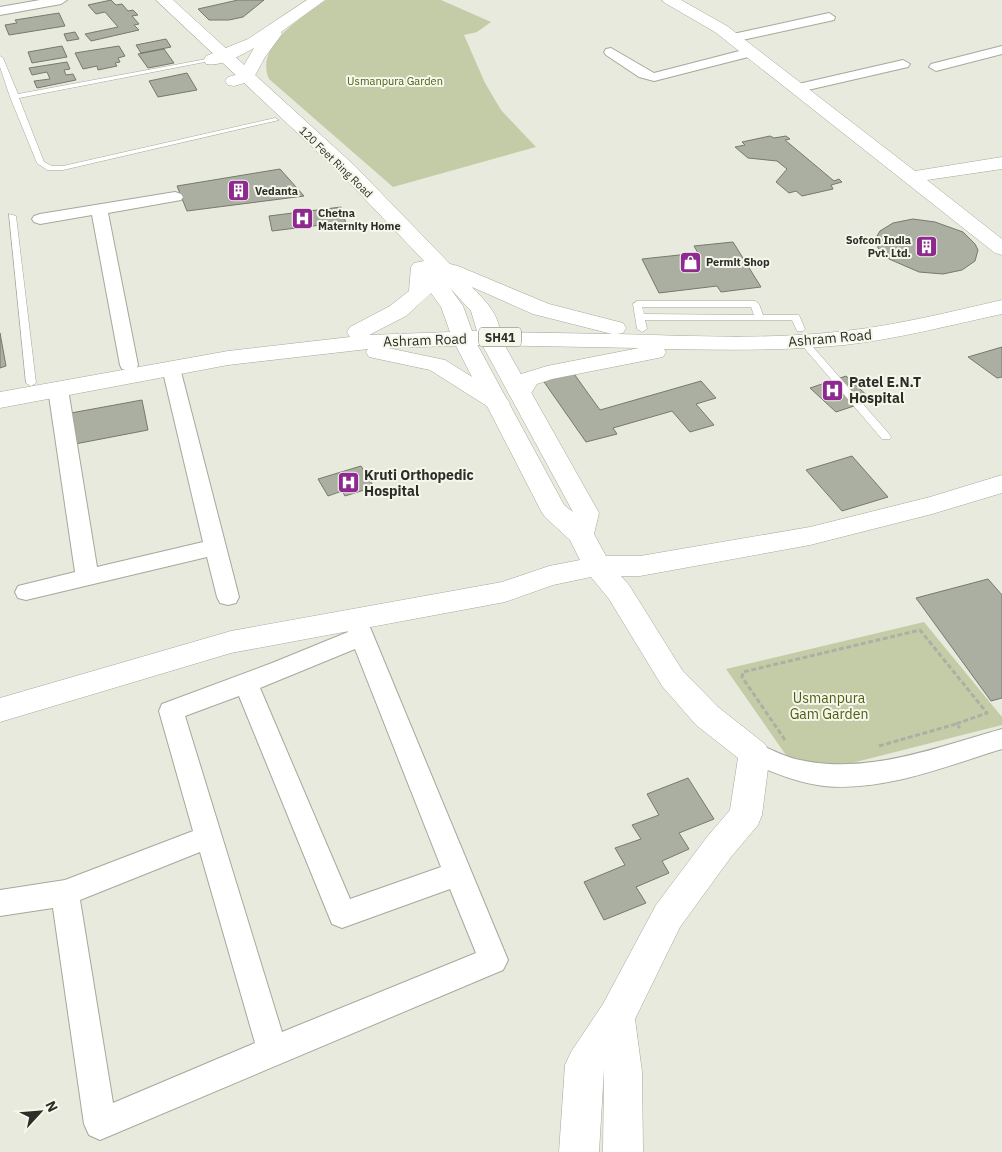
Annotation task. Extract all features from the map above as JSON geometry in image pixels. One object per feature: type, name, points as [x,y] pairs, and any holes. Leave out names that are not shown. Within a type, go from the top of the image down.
[{"type":"main road","name":"120 Feet Ring Road","points":[[150,0],[348,170],[430,265],[452,306],[462,332],[554,511],[581,534],[586,513],[520,393],[489,331],[481,309],[430,265],[275,120],[240,79]]},
{"type":"main road","name":"120 Feet Ring Road","points":[[164,0],[218,58]]},
{"type":"main road","points":[[218,58],[279,27],[317,0]]},
{"type":"main road","points":[[670,0],[733,38],[1002,249]]},
{"type":"main road","points":[[240,79],[279,27]]},
{"type":"main road","points":[[912,177],[1002,163]]},
{"type":"main road","points":[[358,332],[398,311],[420,293],[430,265],[541,309],[615,328]]},
{"type":"main road","name":"Ashram Road","points":[[489,331],[730,344],[801,335],[885,320],[1002,294]]},
{"type":"main road","name":"Ashram Road","points":[[0,388],[212,349],[358,332],[462,332],[615,328],[641,323],[728,332],[801,335],[824,340],[895,331],[1002,307]]},
{"type":"main road","name":"Ashram Road","points":[[0,400],[214,359],[462,332]]},
{"type":"main road","points":[[520,393],[529,379],[547,373],[706,342]]},
{"type":"main road","points":[[337,345],[438,365],[498,403]]},
{"type":"main road","points":[[0,710],[231,642],[358,629],[505,592],[549,576],[597,566],[640,566],[810,536],[932,505],[1002,484]]},
{"type":"main road","points":[[579,1152],[584,1065],[616,1017],[668,916],[746,815],[754,753],[708,716],[672,678],[619,592],[597,566],[581,534]]},
{"type":"main road","points":[[616,1017],[623,1072],[623,1152]]},
{"type":"street","points":[[0,11],[61,0]]},
{"type":"street","points":[[733,38],[829,18]]},
{"type":"street","points":[[936,67],[1002,50]]},
{"type":"street","points":[[611,52],[644,74],[654,76],[751,52]]},
{"type":"street","points":[[799,88],[903,64]]},
{"type":"street","points":[[40,219],[175,197]]},
{"type":"street","points":[[99,210],[129,365]]},
{"type":"street","points":[[171,368],[228,597]]},
{"type":"street","points":[[58,389],[87,577]]},
{"type":"street","points":[[26,592],[216,547]]},
{"type":"street","points":[[65,893],[100,1124],[493,960],[358,629],[246,683],[170,711],[273,1051]]},
{"type":"street","points":[[246,683],[342,916],[457,874]]},
{"type":"street","points":[[754,753],[800,771],[838,776],[878,772],[1002,739]]},
{"type":"street","points":[[0,903],[65,893],[208,837]]},
{"type":"lane","points":[[0,58],[41,163],[50,168],[63,168],[275,120]]},
{"type":"lane","points":[[14,97],[218,58]]},
{"type":"lane","points":[[12,216],[31,383]]},
{"type":"lane","points":[[759,318],[755,304],[637,304],[641,323],[796,317],[801,335],[886,437]]},
{"type":"path","points":[[786,742],[742,677],[742,672],[920,630],[987,713],[873,748]]},
{"type":"path","points":[[956,724],[974,747]]},
{"type":"green space","name":"Usmanpura Garden","points":[[326,0],[441,0],[491,22],[477,32],[464,35],[485,83],[501,110],[536,147],[393,187],[269,79],[266,67],[268,55],[274,44],[283,33]]},
{"type":"green space","name":"Usmanpura Gam Garden","points":[[924,622],[1002,717],[1002,725],[832,768],[788,758],[726,669]]},
{"type":"building","points":[[111,0],[116,5],[122,4],[128,11],[133,10],[138,15],[132,16],[139,24],[134,25],[139,30],[91,41],[85,34],[118,27],[105,12],[96,14],[88,5]]},
{"type":"building","points":[[238,0],[264,0],[243,17],[229,20],[209,20],[198,9]]},
{"type":"building","points":[[59,13],[65,26],[9,35],[5,25],[17,23],[15,20]]},
{"type":"building","points":[[75,32],[79,39],[67,41],[64,34]]},
{"type":"building","points":[[166,39],[171,47],[141,53],[136,45]]},
{"type":"building","points":[[62,46],[67,57],[32,63],[28,52]]},
{"type":"building","points":[[119,46],[125,56],[118,58],[120,62],[115,63],[117,66],[98,70],[97,66],[83,69],[75,53]]},
{"type":"building","points":[[164,49],[174,63],[148,68],[138,54]]},
{"type":"building","points":[[67,62],[70,69],[64,70],[66,75],[73,74],[76,80],[37,88],[34,81],[50,79],[47,72],[32,75],[29,68]]},
{"type":"building","points":[[187,73],[197,90],[158,97],[149,81]]},
{"type":"building","points":[[770,136],[774,138],[786,136],[790,139],[785,140],[834,181],[839,179],[842,182],[831,185],[833,189],[802,196],[796,191],[789,193],[776,182],[787,169],[777,161],[748,158],[735,147],[745,145],[742,142]]},
{"type":"building","name":"Vedanta","points":[[280,169],[304,196],[187,211],[177,186]]},
{"type":"building","points":[[341,207],[347,227],[322,230],[321,225],[272,231],[269,216]]},
{"type":"building","name":"Sofcon India Pvt. Ltd.","points":[[913,219],[935,222],[963,232],[975,244],[978,250],[975,261],[962,270],[943,274],[919,272],[889,259],[878,248],[877,236],[880,231],[893,223]]},
{"type":"building","points":[[733,242],[761,287],[721,292],[717,286],[659,293],[642,259],[698,253],[694,246]]},
{"type":"building","points":[[0,333],[6,366],[0,368]]},
{"type":"building","points":[[1002,347],[1002,377],[997,378],[968,357]]},
{"type":"building","points":[[572,371],[600,410],[701,381],[716,398],[696,404],[714,425],[690,432],[672,411],[613,428],[617,434],[586,442],[542,379]]},
{"type":"building","points":[[846,376],[872,400],[836,412],[810,388]]},
{"type":"building","points":[[142,400],[148,430],[75,444],[71,413]]},
{"type":"building","points":[[852,456],[888,497],[842,511],[806,470]]},
{"type":"building","points":[[361,466],[374,487],[345,496],[342,491],[328,496],[318,479]]},
{"type":"building","points":[[988,579],[1002,595],[1002,698],[991,701],[916,598]]},
{"type":"building","points":[[688,778],[714,819],[679,833],[689,849],[662,861],[669,873],[636,887],[646,903],[604,920],[584,882],[625,865],[615,848],[641,839],[632,825],[659,815],[647,794]]},
{"type":"place","name":"Vedanta","points":[[239,191]]},
{"type":"place","name":"Chetna Maternity Home","points":[[302,219]]},
{"type":"place","name":"Sofcon India Pvt. Ltd.","points":[[927,246]]},
{"type":"place","name":"Permit Shop","points":[[690,262]]},
{"type":"place","name":"Patel E.N.T Hospital","points":[[833,390]]},
{"type":"place","name":"Kruti Orthopedic Hospital","points":[[348,483]]}]
